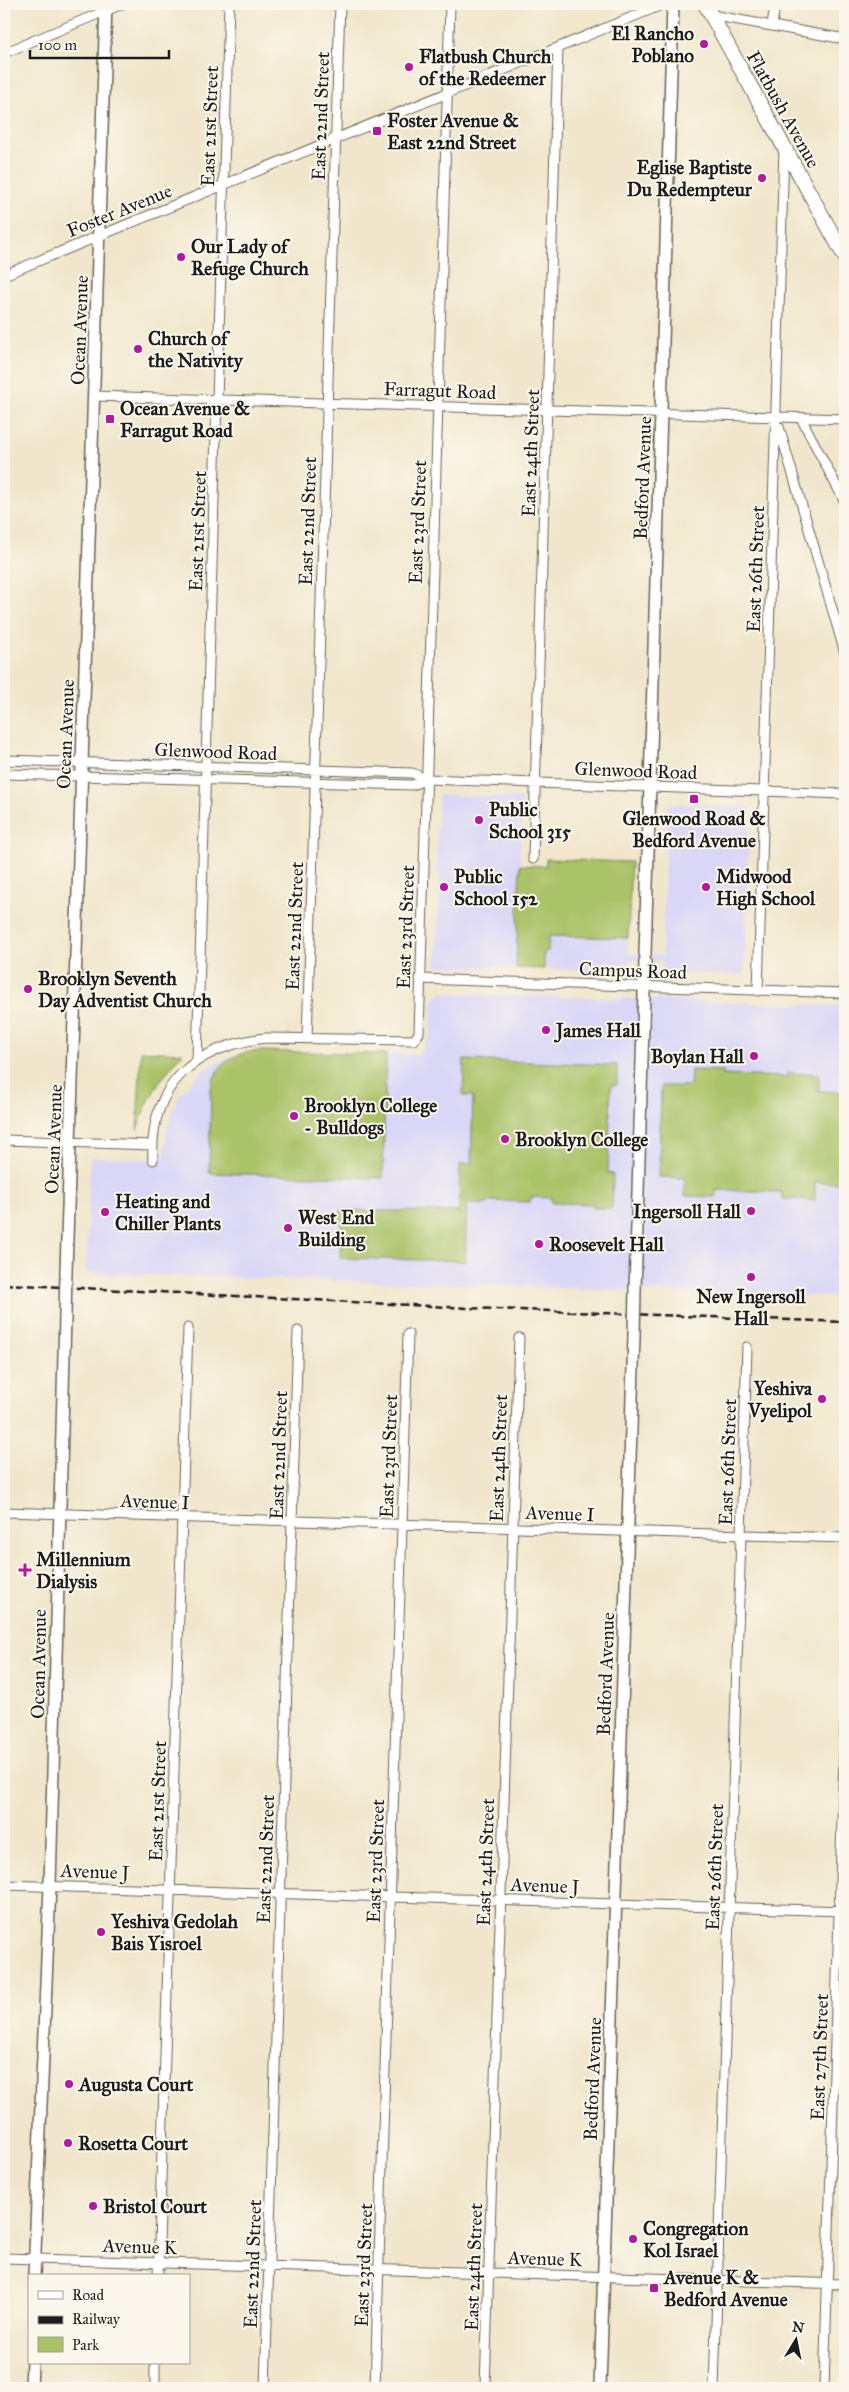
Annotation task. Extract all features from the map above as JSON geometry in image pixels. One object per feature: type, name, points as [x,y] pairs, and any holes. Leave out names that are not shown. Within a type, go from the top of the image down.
[{"type":"main road","name":"Bedford Avenue","points":[[600,2388],[674,4]]},
{"type":"main road","name":"Ocean Avenue","points":[[34,2274],[50,1886],[81,763],[106,7]]},
{"type":"main road","name":"Flatbush Avenue","points":[[708,9],[845,257]]},
{"type":"main road","points":[[31,2388],[32,2364]]},
{"type":"street","points":[[4,53],[106,7],[122,4]]},
{"type":"street","name":"East 21st Street","points":[[197,1059],[229,4]]},
{"type":"street","name":"East 22nd Street","points":[[307,1039],[340,4]]},
{"type":"street","name":"East 23rd Street","points":[[307,1039],[414,1040],[419,1033],[450,4]]},
{"type":"street","name":"Foster Avenue","points":[[4,275],[664,4]]},
{"type":"street","points":[[772,26],[775,4]]},
{"type":"street","points":[[708,9],[772,26],[845,39]]},
{"type":"street","name":"East 24th Street","points":[[534,859],[558,48]]},
{"type":"street","name":"East 26th Street","points":[[758,991],[784,149]]},
{"type":"street","name":"Farragut Road","points":[[94,396],[845,419]]},
{"type":"street","points":[[776,417],[845,653]]},
{"type":"street","points":[[801,418],[845,502]]},
{"type":"street","name":"Glenwood Road","points":[[4,760],[412,773],[426,779],[845,794]]},
{"type":"street","name":"Glenwood Road","points":[[4,774],[206,781],[413,785],[426,779]]},
{"type":"street","name":"Campus Road","points":[[420,979],[845,994]]},
{"type":"street","points":[[153,1160],[152,1145],[158,1114],[165,1097],[175,1082],[197,1059],[214,1050],[247,1040],[265,1038],[307,1039]]},
{"type":"street","points":[[4,1140],[152,1145]]},
{"type":"street","name":"East 21st Street","points":[[158,2274],[188,1328]]},
{"type":"street","name":"East 22nd Street","points":[[265,2388],[298,1332]]},
{"type":"street","name":"East 23rd Street","points":[[375,2388],[408,1334]]},
{"type":"street","name":"East 24th Street","points":[[485,2388],[518,1338]]},
{"type":"street","name":"East 26th Street","points":[[714,2388],[747,1347]]},
{"type":"street","name":"Avenue I","points":[[4,1512],[845,1538]]},
{"type":"street","name":"East 27th Street","points":[[824,2388],[842,1911],[845,1726]]},
{"type":"street","name":"Avenue J","points":[[4,1885],[842,1911]]},
{"type":"street","name":"Avenue K","points":[[4,2258],[845,2284]]},
{"type":"street","points":[[155,2364],[155,2388]]},
{"type":"shaded area","points":[[438,795],[522,798],[516,968],[436,966],[440,876],[436,871]]},
{"type":"shaded area","name":"Midwood High School","points":[[667,804],[750,807],[744,975],[662,973],[662,961],[628,960],[627,972],[544,969],[544,951],[548,951],[549,936],[628,938],[628,954],[662,955]]},
{"type":"shaded area","name":"Brooklyn College","points":[[442,993],[845,1006],[845,1297],[86,1273],[90,1157],[145,1159],[165,1157],[166,1131],[178,1097],[202,1071],[231,1056],[259,1051],[419,1055],[431,1033],[432,1000]]},
{"type":"green space","points":[[546,859],[631,862],[628,938],[549,936],[548,951],[544,952],[544,969],[516,968],[520,865],[545,866]]},
{"type":"green space","points":[[141,1051],[183,1053],[156,1089],[145,1109],[137,1130]]},
{"type":"green space","points":[[259,1051],[386,1054],[383,1178],[209,1173],[211,1089],[213,1080],[217,1072],[228,1061],[242,1054]]},
{"type":"green space","points":[[464,1060],[617,1065],[617,1085],[611,1085],[608,1173],[613,1174],[612,1208],[593,1208],[593,1204],[552,1203],[551,1198],[531,1197],[530,1202],[489,1201],[488,1204],[467,1204],[465,1261],[340,1258],[341,1210],[459,1212],[460,1164],[471,1164],[473,1096],[463,1096]]},
{"type":"green space","points":[[691,1070],[723,1071],[723,1075],[787,1077],[787,1073],[819,1074],[819,1091],[845,1092],[845,1183],[815,1182],[815,1200],[782,1199],[782,1192],[716,1190],[716,1197],[685,1196],[685,1178],[659,1177],[661,1086],[690,1086]]},
{"type":"railway","points":[[4,1284],[468,1308],[845,1322]]},
{"type":"place","name":"El Rancho Poblano","points":[[704,44]]},
{"type":"place","name":"Flatbush Church of the Redeemer","points":[[409,67]]},
{"type":"place","name":"Foster Avenue & East 22nd Street","points":[[377,131]]},
{"type":"place","name":"Eglise Baptiste Du Redempteur","points":[[762,178]]},
{"type":"place","name":"Our Lady of Refuge Church","points":[[181,257]]},
{"type":"place","name":"Church of the Nativity","points":[[138,349]]},
{"type":"place","name":"Ocean Avenue & Farragut Road","points":[[110,419]]},
{"type":"place","name":"Glenwood Road & Bedford Avenue","points":[[694,799]]},
{"type":"place","name":"Public School 315","points":[[479,820]]},
{"type":"place","name":"Public School 152","points":[[444,887]]},
{"type":"place","name":"Midwood High School","points":[[706,887]]},
{"type":"place","name":"Brooklyn Seventh Day Adventist Church","points":[[28,989]]},
{"type":"place","name":"James Hall","points":[[546,1030]]},
{"type":"place","name":"Boylan Hall","points":[[754,1056]]},
{"type":"place","name":"Brooklyn College - Bulldogs","points":[[294,1116]]},
{"type":"place","name":"Brooklyn College","points":[[505,1139]]},
{"type":"place","name":"Ingersoll Hall","points":[[751,1211]]},
{"type":"place","name":"Heating and Chiller Plants","points":[[105,1212]]},
{"type":"place","name":"West End Building","points":[[288,1228]]},
{"type":"place","name":"Roosevelt Hall","points":[[539,1244]]},
{"type":"place","name":"New Ingersoll Hall","points":[[751,1277]]},
{"type":"place","name":"Yeshiva Vyelipol","points":[[822,1399]]},
{"type":"place","name":"Millennium Dialysis","points":[[25,1570]]},
{"type":"place","name":"Yeshiva Gedolah Bais Yisroel","points":[[101,1932]]},
{"type":"place","name":"Augusta Court","points":[[69,2084]]},
{"type":"place","name":"Rosetta Court","points":[[68,2143]]},
{"type":"place","name":"Bristol Court","points":[[93,2206]]},
{"type":"place","name":"Congregation Kol Israel","points":[[633,2239]]},
{"type":"place","name":"Avenue K & Bedford Avenue","points":[[654,2288]]}]
